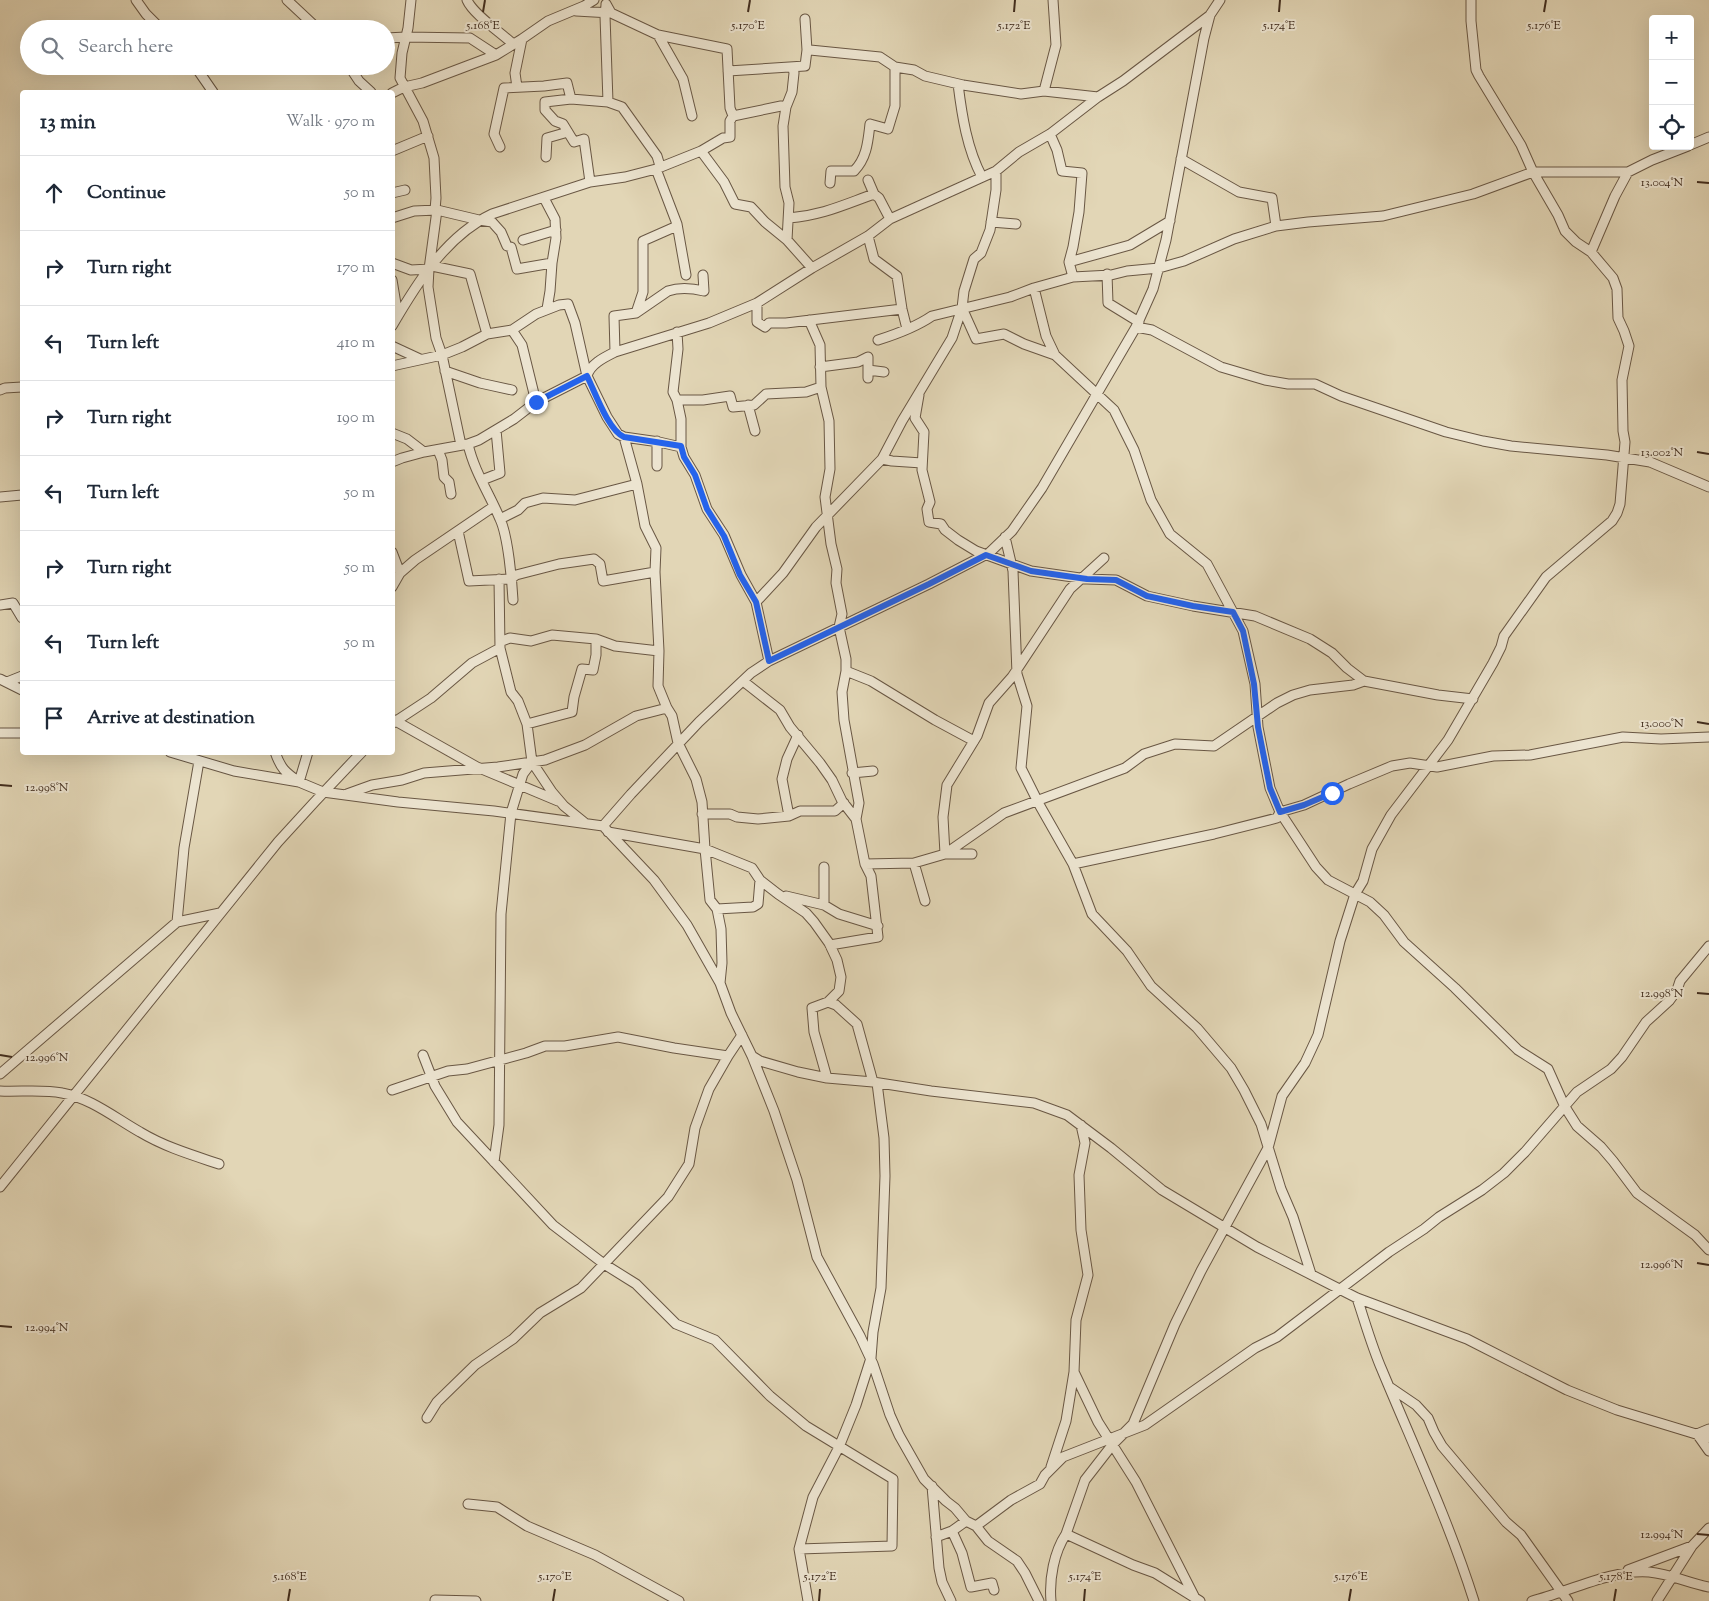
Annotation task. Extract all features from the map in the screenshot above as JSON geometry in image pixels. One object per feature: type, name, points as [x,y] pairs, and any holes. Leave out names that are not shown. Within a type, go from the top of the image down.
[{"type":"street","points":[[136,0],[153,20]]},
{"type":"street","points":[[287,0],[308,20]]},
{"type":"street","points":[[411,0],[402,53],[400,78],[423,121],[434,158],[436,210],[428,287],[436,338],[464,444],[501,520],[506,540],[513,600]]},
{"type":"street","points":[[467,0],[470,7],[513,44]]},
{"type":"street","points":[[395,92],[496,55],[548,21],[594,0]]},
{"type":"street","points":[[1044,90],[1056,45],[1053,0]]},
{"type":"street","points":[[605,829],[678,743],[751,673],[769,661],[986,555],[1012,530],[1042,488],[1098,393],[1138,324],[1153,289],[1170,221],[1204,38],[1210,15],[1220,0]]},
{"type":"street","points":[[976,1526],[1011,1500],[1040,1484],[1044,1475],[1063,1457],[1110,1441],[1133,1424],[1175,1324],[1201,1271],[1268,1148],[1282,1096],[1305,1062],[1318,1035],[1333,968],[1372,849],[1391,815],[1448,740],[1501,647],[1504,636],[1546,577],[1612,521],[1618,513],[1622,492],[1626,442],[1623,431],[1622,380],[1629,346],[1618,318],[1617,289],[1613,278],[1591,252],[1576,242],[1565,231],[1510,125],[1476,70],[1470,0]]},
{"type":"street","points":[[573,10],[607,8],[658,35],[727,49],[730,108],[734,116]]},
{"type":"street","points":[[607,8],[608,102]]},
{"type":"street","points":[[587,376],[588,370],[600,360],[615,352],[709,323],[757,303],[812,268],[868,236],[890,219],[996,171],[1019,152],[1050,134],[1098,97],[1123,81],[1210,15]]},
{"type":"street","points":[[728,71],[805,66],[807,50],[805,19]]},
{"type":"street","points":[[658,35],[683,79],[692,116]]},
{"type":"street","points":[[395,38],[470,38],[496,55]]},
{"type":"street","points":[[517,87],[516,68],[522,39]]},
{"type":"street","points":[[807,50],[880,57],[895,67],[914,70],[925,76],[958,84],[1021,94],[1044,90],[1098,97]]},
{"type":"street","points":[[830,183],[831,171],[854,171],[862,163],[866,151],[870,124],[888,129],[895,106],[895,67]]},
{"type":"street","points":[[786,240],[789,203],[785,187],[783,126],[786,107],[792,92],[793,68]]},
{"type":"street","points":[[201,75],[212,90]]},
{"type":"street","points":[[355,75],[369,90]]},
{"type":"street","points":[[500,146],[494,134],[504,88],[567,83],[571,99]]},
{"type":"street","points":[[958,84],[963,124],[982,177]]},
{"type":"street","points":[[544,86],[545,110],[555,121],[563,124],[574,142],[584,139],[590,182]]},
{"type":"street","points":[[545,102],[571,99],[608,102],[622,107],[657,156],[658,167],[677,226],[686,275]]},
{"type":"street","points":[[395,321],[430,268],[448,246],[479,220],[590,182],[625,177],[658,167],[700,151],[723,138],[730,137],[730,121],[734,116],[782,106],[786,107]]},
{"type":"street","points":[[546,157],[547,138],[568,132]]},
{"type":"street","points":[[1050,134],[1057,150],[1062,171],[1082,173],[1079,212],[1073,247],[1068,262],[1073,277]]},
{"type":"street","points":[[395,150],[428,136]]},
{"type":"street","points":[[1694,144],[1709,137]]},
{"type":"street","points":[[878,340],[922,324],[932,316],[1010,297],[1073,277],[1159,268],[1184,261],[1234,239],[1276,226],[1383,216],[1473,194],[1534,172],[1628,172],[1678,150]]},
{"type":"street","points":[[700,151],[724,182],[735,204],[751,207],[812,268]]},
{"type":"street","points":[[1181,159],[1239,192],[1272,198],[1276,226]]},
{"type":"street","points":[[756,602],[783,573],[802,544],[828,513],[882,459],[902,421],[952,338],[962,308],[964,291],[974,259],[981,253],[988,238],[996,190],[996,171]]},
{"type":"street","points":[[1591,252],[1615,196],[1628,172]]},
{"type":"street","points":[[868,180],[874,194],[879,198],[890,219]]},
{"type":"street","points":[[395,193],[405,190]]},
{"type":"street","points":[[789,218],[804,217],[842,207],[874,194]]},
{"type":"street","points":[[544,198],[555,219],[556,230],[547,309]]},
{"type":"street","points":[[395,217],[414,211],[436,210],[492,222],[501,232],[507,246],[511,247],[517,269],[552,263]]},
{"type":"street","points":[[1068,262],[1130,245],[1170,221]]},
{"type":"street","points":[[991,222],[1016,224]]},
{"type":"street","points":[[636,313],[642,292],[643,241],[677,226]]},
{"type":"street","points":[[523,240],[556,230]]},
{"type":"street","points":[[868,236],[874,258],[896,276],[907,329]]},
{"type":"street","points":[[395,264],[411,270],[430,268],[470,274],[488,334]]},
{"type":"street","points":[[1107,274],[1108,303],[1138,324],[1221,367],[1280,383],[1315,384],[1341,396],[1446,432],[1483,441],[1511,446],[1607,454],[1650,462],[1709,487]]},
{"type":"street","points":[[615,352],[614,316],[636,313],[668,292],[680,288],[704,291],[703,275]]},
{"type":"street","points":[[1034,288],[1046,336],[1055,355]]},
{"type":"street","points":[[395,298],[398,316]]},
{"type":"street","points":[[757,303],[757,322],[765,327],[769,323],[902,309]]},
{"type":"street","points":[[395,365],[442,355],[488,334],[512,330],[547,309],[568,304],[575,323],[587,376],[607,417],[618,434],[624,437],[681,446]]},
{"type":"street","points":[[962,308],[976,339],[1004,334],[1024,344],[1055,355],[1098,393],[1114,410],[1134,450],[1151,500],[1170,534],[1207,564],[1243,631],[1254,684],[1257,717],[1270,788],[1280,812],[1316,867],[1328,880],[1370,902],[1384,915],[1404,942],[1455,988],[1518,1050],[1548,1069],[1565,1106],[1577,1126],[1614,1161],[1637,1193],[1694,1235],[1709,1250]]},
{"type":"street","points":[[810,320],[820,345],[821,387],[829,421],[830,469],[825,497],[831,544],[837,569],[836,583],[842,614],[839,627],[846,659],[846,672],[842,692],[844,720],[852,773],[859,803],[856,819],[865,864],[871,876],[878,926],[878,937],[830,945]]},
{"type":"street","points":[[512,330],[522,345],[536,402]]},
{"type":"street","points":[[677,332],[678,349],[673,392],[677,400],[681,446],[684,457],[695,475],[707,509],[724,536],[740,575],[756,602],[769,661]]},
{"type":"street","points":[[395,347],[420,359]]},
{"type":"street","points":[[820,367],[858,362],[868,357],[868,374],[884,372]]},
{"type":"street","points":[[445,371],[480,383],[512,390]]},
{"type":"street","points":[[395,461],[424,452],[479,440],[536,402],[587,376]]},
{"type":"street","points":[[0,390],[20,387]]},
{"type":"street","points":[[677,400],[703,400],[730,396],[733,407],[754,406],[766,394],[806,392],[821,387]]},
{"type":"street","points":[[919,395],[915,418],[924,432],[922,470],[930,502],[927,509],[929,522],[941,524],[945,530],[958,540],[986,555],[1031,571],[1082,579],[1116,580],[1147,596],[1255,616],[1310,639],[1332,653],[1364,681],[1438,695],[1473,698]]},
{"type":"street","points":[[748,405],[755,431]]},
{"type":"street","points":[[482,480],[500,473],[496,430]]},
{"type":"street","points":[[395,434],[407,439],[424,452]]},
{"type":"street","points":[[624,437],[637,484],[645,526],[656,548],[654,572],[659,651],[658,686],[666,708],[672,716],[678,743],[696,779],[702,802],[710,900],[717,909],[722,940],[720,983]]},
{"type":"street","points":[[656,466],[657,441]]},
{"type":"street","points":[[438,450],[442,460],[444,477],[449,482],[452,494]]},
{"type":"street","points":[[882,459],[922,463]]},
{"type":"street","points":[[501,520],[525,504],[544,498],[575,500],[637,484]]},
{"type":"street","points":[[0,497],[20,495]]},
{"type":"street","points":[[395,582],[400,573],[415,560],[494,507]]},
{"type":"street","points":[[458,531],[469,581],[511,579],[516,574],[559,564],[594,559],[600,564],[602,581],[654,572]]},
{"type":"street","points":[[1006,537],[1012,564],[1016,613],[1016,670],[1027,706],[1021,768],[1037,801],[1073,864],[1092,914],[1127,952],[1151,986],[1197,1028],[1231,1068],[1254,1107],[1311,1274]]},
{"type":"street","points":[[945,854],[943,817],[947,784],[974,741],[989,703],[1016,670],[1070,589],[1104,558]]},
{"type":"street","points":[[395,560],[400,573]]},
{"type":"street","points":[[499,580],[501,645],[511,692],[518,701],[527,724],[532,762],[546,785],[584,823]]},
{"type":"street","points":[[0,605],[13,603],[20,615]]},
{"type":"street","points":[[395,720],[431,698],[472,663],[510,638],[531,641],[552,635],[596,639],[615,646],[659,651]]},
{"type":"street","points":[[527,724],[572,712],[574,696],[582,669],[593,670],[596,655],[596,639]]},
{"type":"street","points":[[846,672],[871,681],[974,741]]},
{"type":"street","points":[[2,680],[20,676]]},
{"type":"street","points":[[2,680],[20,689]]},
{"type":"street","points":[[743,681],[780,710],[832,780],[844,803],[856,819]]},
{"type":"street","points":[[945,854],[1004,813],[1125,768],[1144,754],[1175,744],[1214,746],[1277,703],[1293,695],[1310,690],[1353,685],[1364,681]]},
{"type":"street","points":[[344,795],[424,773],[477,767],[498,767],[532,762],[566,753],[585,745],[636,716],[666,708]]},
{"type":"street","points":[[395,722],[477,767],[561,802]]},
{"type":"street","points":[[0,733],[20,733]]},
{"type":"street","points":[[789,816],[782,779],[787,759],[798,736]]},
{"type":"street","points":[[1073,864],[1258,824],[1277,818],[1280,812],[1304,805],[1392,766],[1410,763],[1437,767],[1493,756],[1530,755],[1623,737],[1661,739],[1709,737]]},
{"type":"street","points":[[180,755],[234,771],[299,782]]},
{"type":"street","points":[[276,755],[280,766],[285,772],[299,782],[323,792],[584,823],[605,829],[705,848],[752,868],[760,880],[806,913],[830,945],[837,960],[841,977],[838,991],[828,1002],[812,1008],[814,1032],[828,1078]]},
{"type":"street","points":[[299,782],[307,755]]},
{"type":"street","points":[[0,1187],[278,842],[359,755]]},
{"type":"street","points":[[177,922],[184,848],[199,761]]},
{"type":"street","points":[[494,1162],[499,1125],[501,914],[511,813],[519,785],[532,762]]},
{"type":"street","points":[[852,773],[873,771]]},
{"type":"street","points":[[702,814],[730,814],[737,818],[758,819],[789,816],[800,811],[835,811],[844,803]]},
{"type":"street","points":[[605,829],[654,880],[687,925],[720,983],[731,1013],[752,1056],[774,1111],[796,1180],[817,1257],[871,1358],[883,1388],[890,1415],[924,1479],[966,1521],[976,1526],[988,1541],[1016,1561],[1039,1601]]},
{"type":"street","points":[[865,864],[914,862],[945,854],[972,854]]},
{"type":"street","points":[[914,862],[925,902]]},
{"type":"street","points":[[824,867],[824,905]]},
{"type":"street","points":[[717,909],[754,907],[758,904],[760,880]]},
{"type":"street","points":[[778,894],[811,904],[824,905],[840,914],[878,926]]},
{"type":"street","points":[[0,1074],[177,922],[220,913]]},
{"type":"street","points":[[1124,1432],[1145,1425],[1255,1348],[1277,1337],[1389,1252],[1482,1190],[1504,1173],[1525,1152],[1577,1092],[1611,1069],[1622,1057],[1646,1022],[1669,1001],[1677,990],[1680,981],[1709,946]]},
{"type":"street","points":[[808,1601],[799,1549],[813,1498],[839,1447],[856,1405],[871,1358],[873,1332],[881,1288],[885,1176],[884,1138],[875,1082],[857,1024],[836,1004],[828,1002]]},
{"type":"street","points":[[427,1418],[437,1402],[475,1365],[513,1340],[540,1313],[581,1288],[668,1197],[689,1164],[695,1128],[709,1089],[742,1036]]},
{"type":"street","points":[[392,1090],[448,1071],[499,1060],[545,1046],[565,1046],[618,1037],[728,1056]]},
{"type":"street","points":[[423,1054],[444,1103],[458,1122],[553,1225],[604,1264],[636,1284],[676,1324],[715,1340],[770,1396],[806,1426],[893,1479],[892,1546],[799,1549]]},
{"type":"street","points":[[752,1056],[773,1066],[828,1078],[875,1082],[1034,1103],[1067,1115],[1162,1190],[1257,1247],[1341,1290],[1357,1298],[1467,1339],[1567,1390],[1617,1410],[1709,1438]]},
{"type":"street","points":[[0,1091],[62,1093],[74,1096],[94,1104],[164,1145],[219,1164]]},
{"type":"street","points":[[1050,1470],[1066,1421],[1074,1372],[1076,1320],[1088,1274],[1081,1230],[1079,1175],[1085,1143],[1081,1125]]},
{"type":"street","points":[[1357,1298],[1382,1369],[1451,1534],[1474,1601]]},
{"type":"street","points":[[1074,1372],[1098,1422],[1136,1482],[1197,1599]]},
{"type":"street","points":[[1390,1388],[1416,1405],[1428,1418],[1442,1446],[1506,1522],[1521,1534],[1568,1601]]},
{"type":"street","points":[[1697,1434],[1709,1429]]},
{"type":"street","points":[[1697,1434],[1709,1451]]},
{"type":"street","points":[[1051,1601],[1050,1586],[1060,1543],[1066,1534],[1085,1480],[1110,1441]]},
{"type":"street","points":[[932,1486],[942,1582],[951,1601]]},
{"type":"street","points":[[468,1504],[497,1507],[527,1526],[595,1555],[679,1601]]},
{"type":"street","points":[[936,1537],[952,1531],[966,1521]]},
{"type":"street","points":[[1657,1601],[1692,1546],[1709,1528]]},
{"type":"street","points":[[952,1531],[962,1553],[971,1587],[992,1583],[994,1590]]},
{"type":"street","points":[[1066,1534],[1125,1562],[1155,1573],[1197,1599]]},
{"type":"street","points":[[1532,1601],[1612,1576],[1692,1546]]},
{"type":"street","points":[[1612,1576],[1647,1572],[1673,1576],[1709,1587]]},
{"type":"street","points":[[435,1600],[476,1601]]},
{"type":"route","points":[[536,402],[587,376],[607,417],[618,434],[624,437],[681,446],[684,457],[695,475],[707,509],[724,536],[740,575],[756,602],[769,661],[986,555],[1031,571],[1087,579],[1116,580],[1147,596],[1233,612],[1243,631],[1254,684],[1258,727],[1270,788],[1280,812],[1304,805],[1316,798],[1332,793]]}]
